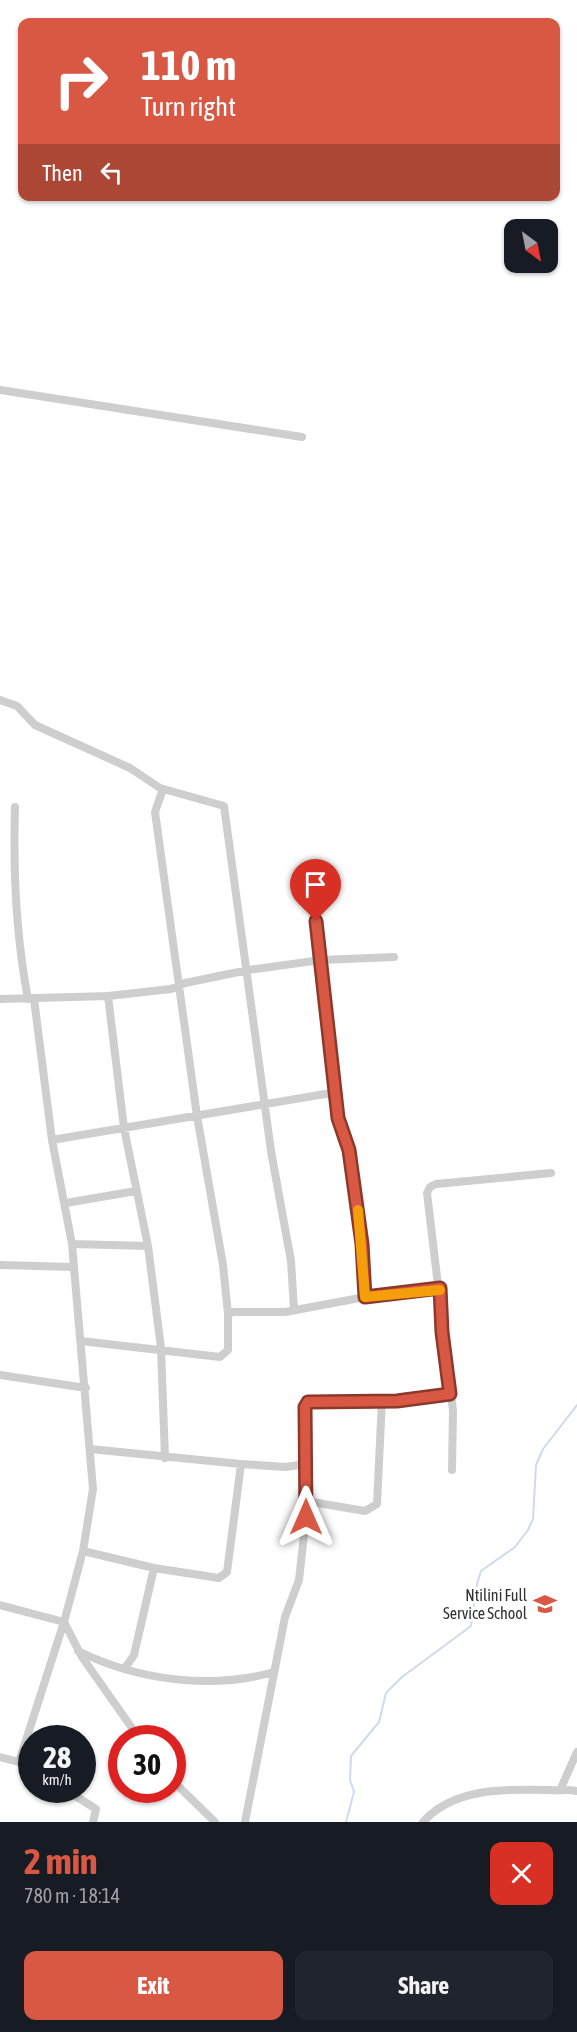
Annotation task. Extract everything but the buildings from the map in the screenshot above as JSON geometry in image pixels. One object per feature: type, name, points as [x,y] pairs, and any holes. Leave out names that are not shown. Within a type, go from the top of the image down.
[{"type":"street","points":[[0,390],[302,437]]},
{"type":"street","points":[[0,700],[17,706],[35,725],[130,768],[163,789],[224,806],[271,1151],[290,1252],[294,1309]]},
{"type":"street","points":[[81,1341],[161,1348],[220,1357],[228,1350],[228,1314],[223,1265],[197,1116],[155,812],[163,789]]},
{"type":"street","points":[[15,807],[13,858],[17,919],[52,1140],[66,1203],[72,1244],[93,1490],[83,1551],[64,1622],[31,1725]]},
{"type":"street","points":[[314,901],[337,1092],[338,1118],[349,1150],[361,1233],[365,1297]]},
{"type":"street","points":[[0,999],[108,996],[171,989],[248,970],[321,960],[394,957]]},
{"type":"street","points":[[108,996],[124,1128],[147,1246],[161,1348],[165,1458]]},
{"type":"street","points":[[52,1140],[266,1102],[337,1092]]},
{"type":"street","points":[[452,1470],[453,1411],[442,1332],[440,1288],[428,1193],[430,1187],[551,1173]]},
{"type":"street","points":[[66,1203],[136,1191]]},
{"type":"street","points":[[72,1244],[147,1246]]},
{"type":"street","points":[[0,1265],[73,1267]]},
{"type":"street","points":[[228,1314],[294,1309],[440,1288]]},
{"type":"street","points":[[0,1375],[86,1388]]},
{"type":"street","points":[[244,1822],[285,1617],[299,1580],[306,1501],[305,1407],[308,1402],[382,1401],[450,1394]]},
{"type":"street","points":[[306,1501],[365,1511],[377,1504],[382,1401]]},
{"type":"street","points":[[90,1449],[165,1458],[286,1467],[304,1462]]},
{"type":"street","points":[[83,1551],[154,1568],[219,1578],[224,1576],[227,1572],[241,1464]]},
{"type":"street","points":[[125,1668],[134,1655],[154,1568]]},
{"type":"street","points":[[0,1605],[64,1622],[78,1651],[130,1725]]},
{"type":"street","points":[[78,1651],[104,1663],[206,1683],[256,1677],[274,1672]]},
{"type":"street","points":[[561,1788],[577,1752]]},
{"type":"street","points":[[0,1757],[18,1762]]},
{"type":"street","points":[[423,1822],[440,1807],[459,1799],[497,1790],[553,1791],[561,1788],[577,1791]]},
{"type":"street","points":[[186,1793],[216,1822]]},
{"type":"street","points":[[89,1803],[96,1809],[93,1822]]},
{"type":"waterway","points":[[346,1822],[354,1792],[350,1780],[351,1756],[379,1722],[386,1693],[402,1677],[471,1626],[481,1571],[515,1547],[528,1530],[533,1519],[536,1465],[543,1449],[577,1405]]},
{"type":"slow traffic","points":[[358,1210],[365,1297],[440,1288],[440,1290]]},
{"type":"place","name":"Ntilini Full Service School","points":[[545,1604]]},
{"type":"route","points":[[306,1517],[304,1462],[307,1455],[305,1407],[308,1402],[315,1400],[397,1401],[450,1394],[442,1332],[440,1288],[365,1297],[362,1244],[347,1139],[338,1118],[337,1092],[316,921]]}]
